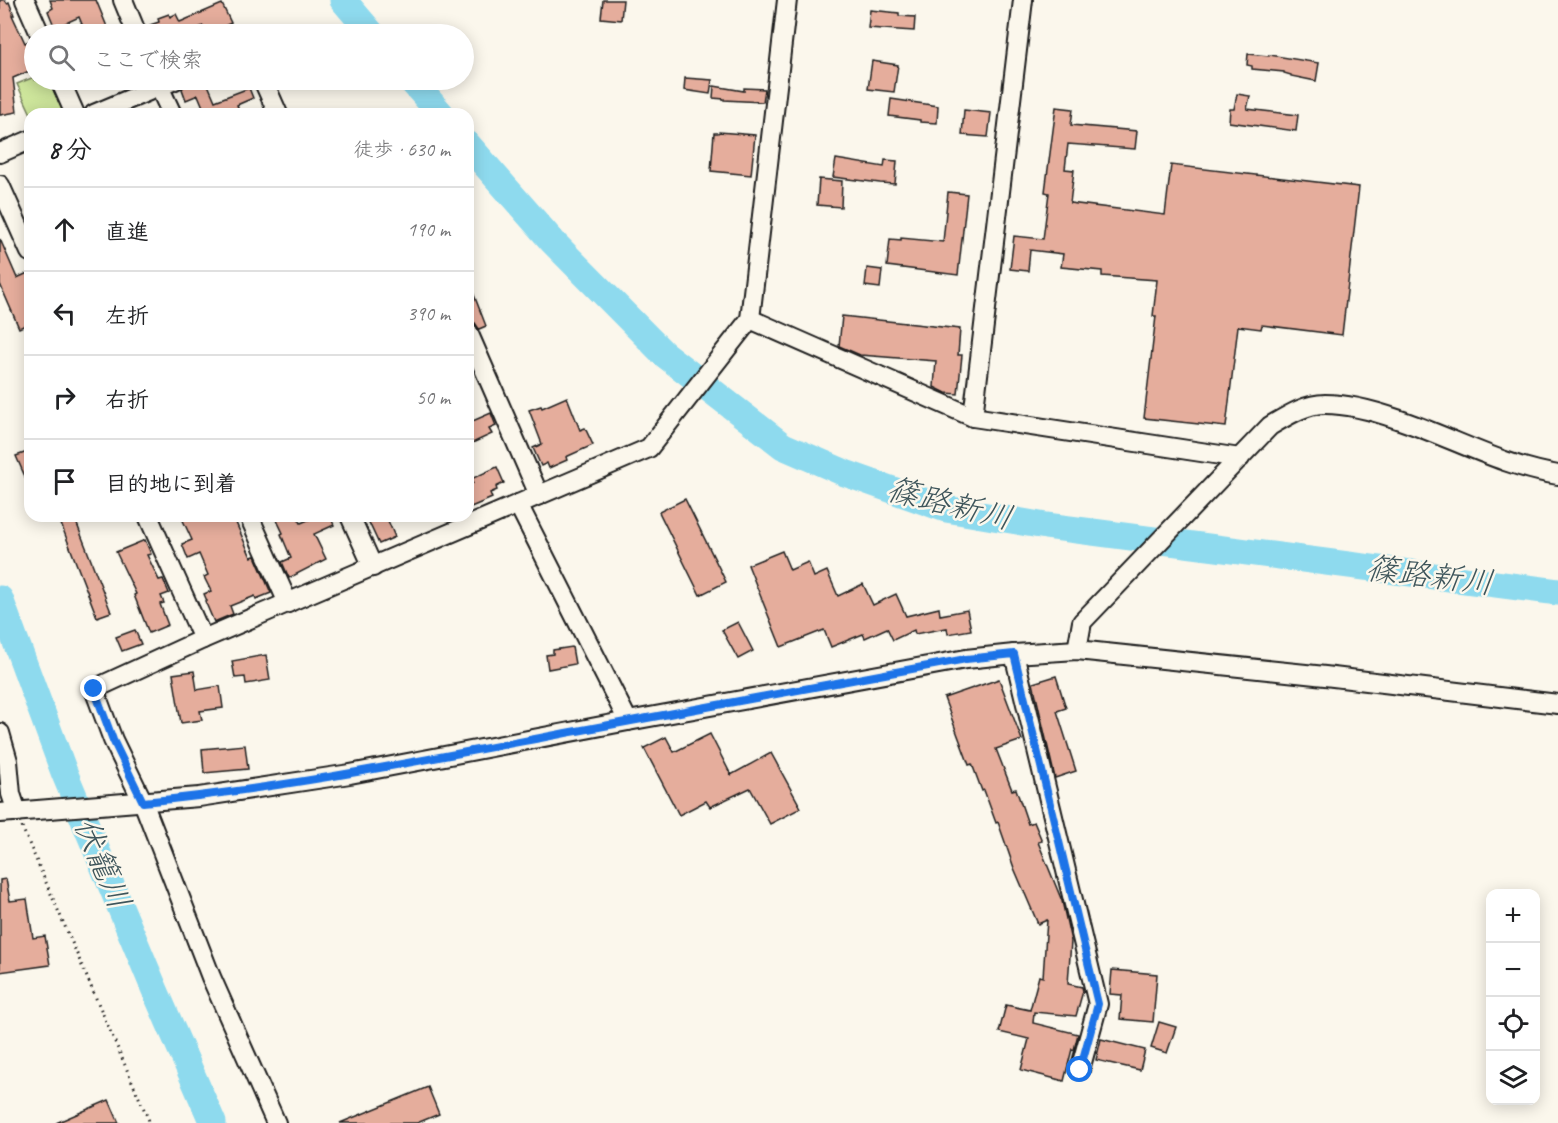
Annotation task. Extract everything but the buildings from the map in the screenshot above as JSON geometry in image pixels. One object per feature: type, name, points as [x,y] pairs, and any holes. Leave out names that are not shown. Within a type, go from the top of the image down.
[{"type":"street","points":[[25,0],[36,24]]},
{"type":"street","points":[[123,0],[133,24]]},
{"type":"street","points":[[474,518],[518,504],[649,448],[750,319],[787,0]]},
{"type":"street","points":[[973,417],[1023,0]]},
{"type":"street","points":[[64,90],[72,108]]},
{"type":"street","points":[[107,108],[146,90]]},
{"type":"street","points":[[166,90],[170,108]]},
{"type":"street","points":[[267,90],[275,108]]},
{"type":"street","points":[[0,153],[24,143]]},
{"type":"street","points":[[0,185],[24,239]]},
{"type":"street","points":[[750,319],[973,417],[1240,458]]},
{"type":"street","points":[[474,346],[540,495]]},
{"type":"street","points":[[1077,650],[1082,622],[1088,615],[1270,426],[1296,411],[1323,404],[1364,408],[1424,428],[1509,463],[1558,476]]},
{"type":"street","points":[[518,504],[628,721]]},
{"type":"street","points":[[151,522],[203,639]]},
{"type":"street","points":[[252,522],[288,603]]},
{"type":"street","points":[[353,522],[373,567]]},
{"type":"street","points":[[276,1123],[136,803],[94,689],[203,639],[373,567],[457,523]]},
{"type":"street","points":[[0,733],[8,761],[11,794],[16,812],[200,797],[350,774],[966,659],[1014,654],[1077,650],[1325,676],[1558,704]]},
{"type":"street","points":[[1014,654],[1098,1004],[1080,1070]]},
{"type":"path","points":[[16,812],[150,1123]]},
{"type":"green space","points":[[24,81],[24,90],[53,90],[61,108],[28,108],[17,84]]},
{"type":"waterway","name":"篠路新川","points":[[343,0],[363,24]]},
{"type":"waterway","name":"篠路新川","points":[[420,90],[436,108]]},
{"type":"waterway","name":"篠路新川","points":[[474,152],[553,242],[664,354],[783,446],[845,473],[946,509],[1046,526],[1558,592]]},
{"type":"waterway","name":"伏籠川","points":[[0,599],[64,772],[213,1123]]},
{"type":"route","points":[[94,689],[113,740],[143,802],[200,797],[350,774],[966,659],[1014,654],[1098,1004],[1080,1070]]}]
